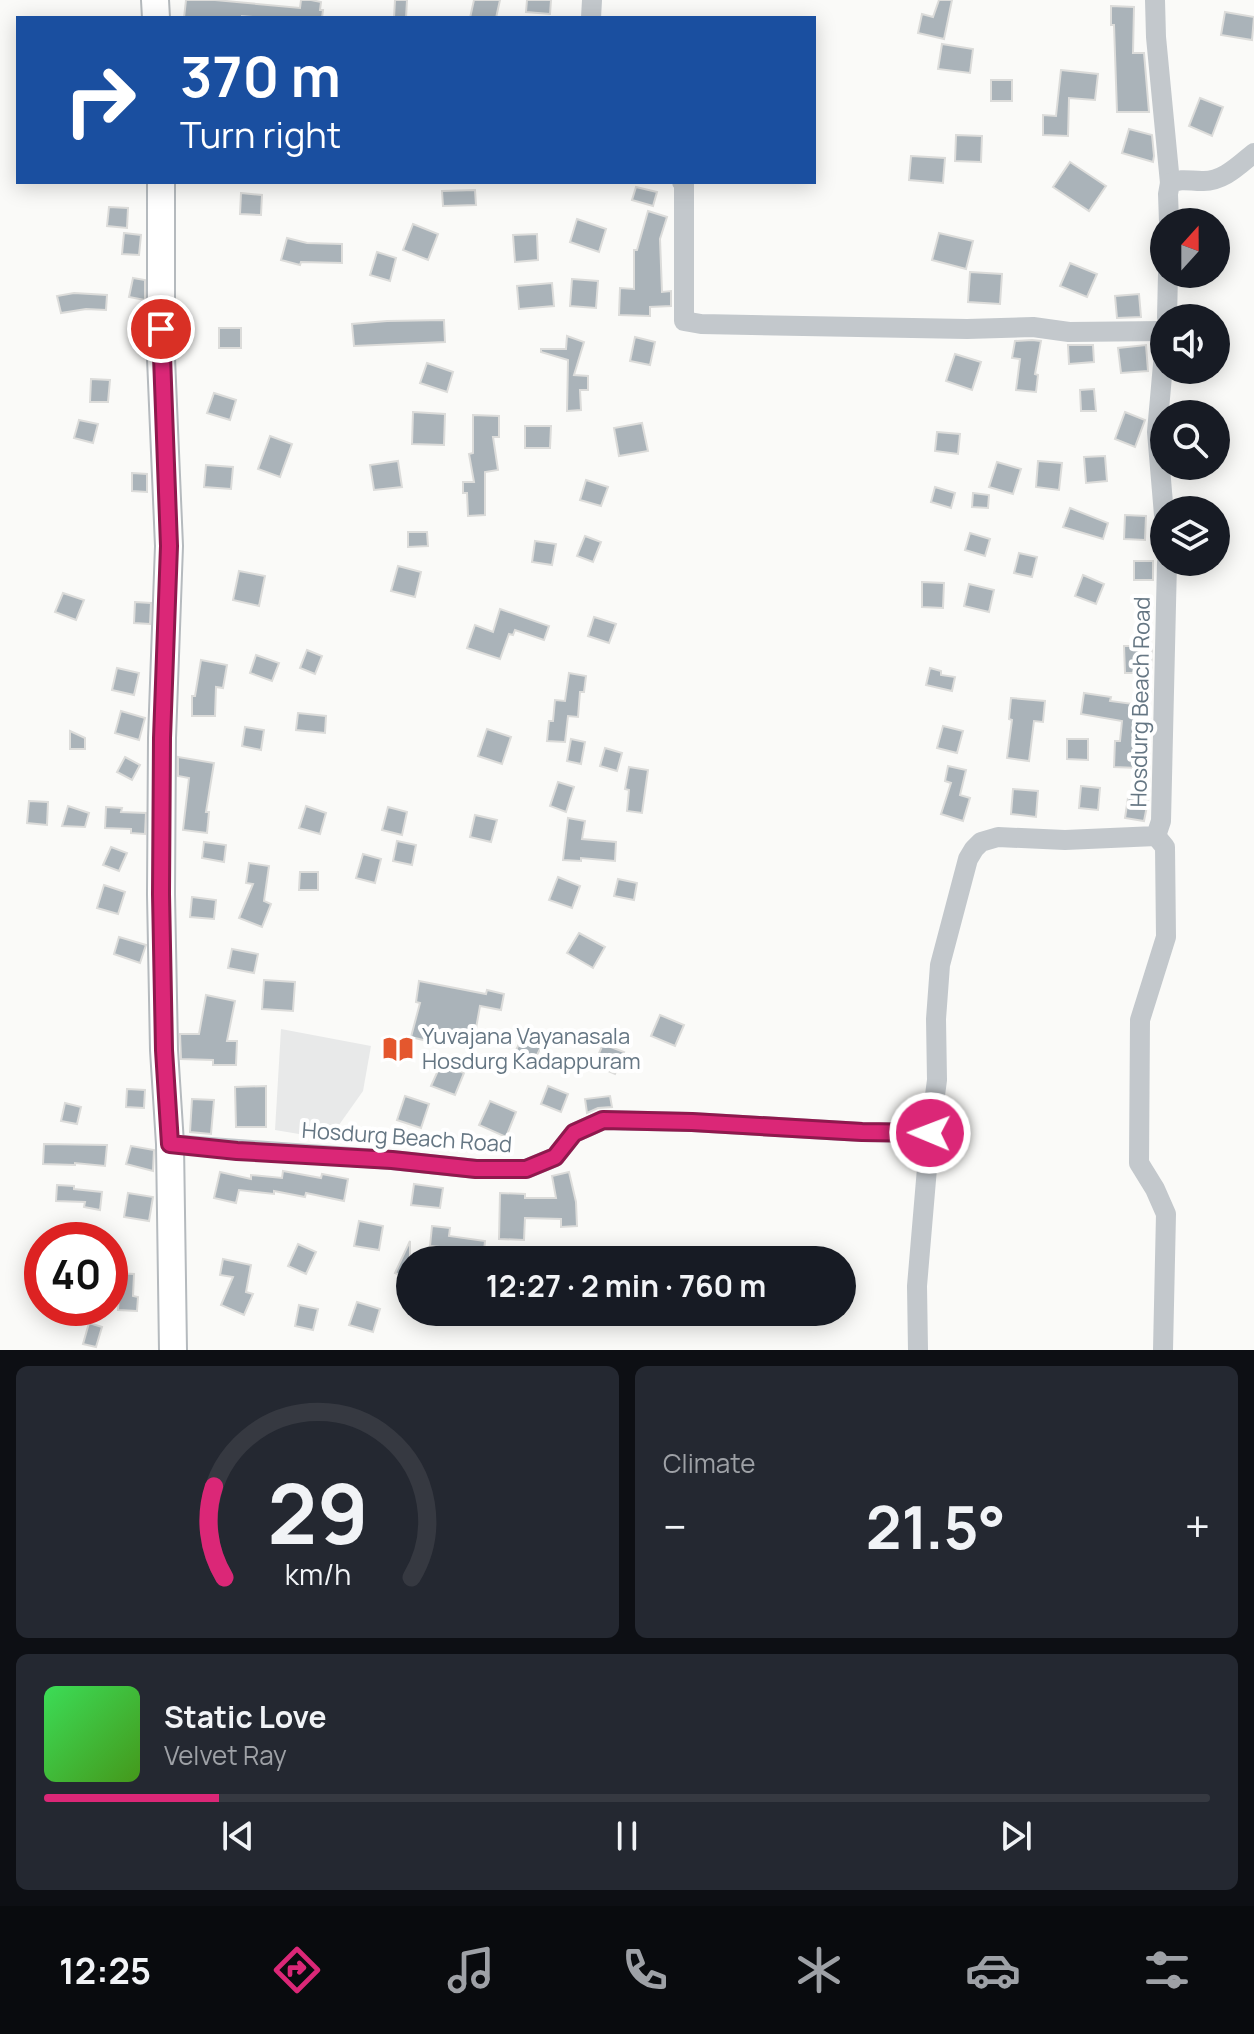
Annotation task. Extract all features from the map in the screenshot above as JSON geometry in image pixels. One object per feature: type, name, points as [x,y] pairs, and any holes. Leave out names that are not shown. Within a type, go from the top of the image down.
[{"type":"main road","points":[[161,184],[161,358],[169,546],[162,738],[161,894],[164,1050],[170,1144],[173,1350]]},
{"type":"street","points":[[1155,0],[1170,183],[1168,208]]},
{"type":"street","points":[[1170,183],[1180,178],[1205,181],[1222,178],[1254,153]]},
{"type":"street","points":[[684,184],[684,321],[832,327],[1033,327],[1069,332],[1150,331]]},
{"type":"street","points":[[1161,384],[1157,432],[1162,496]]},
{"type":"street","name":"Hosdurg Beach Road","points":[[170,1144],[476,1169],[526,1169],[555,1157],[574,1133],[603,1120],[930,1133],[937,1080],[936,1019],[940,965],[968,859],[974,849],[981,842],[998,837],[1065,840],[1156,836],[1161,821],[1167,576]]},
{"type":"street","points":[[1156,836],[1165,847],[1166,937],[1140,1020],[1139,1163],[1166,1214],[1163,1350]]},
{"type":"street","points":[[918,1350],[917,1286],[930,1133]]},
{"type":"shaded area","points":[[281,1029],[371,1046],[363,1091],[329,1139],[275,1130]]},
{"type":"building","points":[[186,0],[300,8],[301,0],[311,0],[321,2],[320,10],[323,10],[322,16],[184,16]]},
{"type":"building","points":[[395,0],[407,0],[406,16],[394,16]]},
{"type":"building","points":[[474,0],[500,0],[496,16],[470,16]]},
{"type":"building","points":[[527,0],[551,0],[550,14],[526,12]]},
{"type":"building","points":[[939,0],[952,0],[944,39],[918,33],[922,14],[933,17]]},
{"type":"building","points":[[1111,6],[1134,7],[1133,53],[1144,53],[1149,112],[1117,112]]},
{"type":"building","points":[[1225,12],[1254,17],[1252,40],[1221,35]]},
{"type":"building","points":[[942,44],[973,49],[970,73],[938,69]]},
{"type":"building","points":[[1061,70],[1098,74],[1095,100],[1069,98],[1068,136],[1043,135],[1043,115],[1056,116]]},
{"type":"building","points":[[991,80],[1012,80],[1012,101],[991,101]]},
{"type":"building","points":[[1200,98],[1223,107],[1212,136],[1189,126]]},
{"type":"building","points":[[1129,129],[1152,135],[1153,162],[1122,153]]},
{"type":"building","points":[[956,135],[982,136],[981,162],[955,161]]},
{"type":"building","points":[[911,156],[945,158],[943,183],[909,180]]},
{"type":"building","points":[[1070,162],[1106,186],[1089,211],[1053,187]]},
{"type":"building","points":[[636,187],[657,192],[653,206],[632,200]]},
{"type":"building","points":[[475,190],[476,205],[443,206],[442,191]]},
{"type":"building","points":[[241,193],[262,195],[261,215],[240,214]]},
{"type":"building","points":[[109,207],[128,208],[127,228],[107,226]]},
{"type":"building","points":[[648,211],[667,217],[660,239],[662,292],[671,291],[671,306],[650,307],[650,316],[619,315],[620,288],[634,289],[634,250],[637,250]]},
{"type":"building","points":[[577,219],[606,229],[599,252],[570,242]]},
{"type":"building","points":[[413,224],[438,234],[428,260],[403,250]]},
{"type":"building","points":[[124,233],[141,235],[139,255],[122,254]]},
{"type":"building","points":[[939,233],[973,241],[966,269],[932,260]]},
{"type":"building","points":[[537,234],[538,260],[515,262],[513,235]]},
{"type":"building","points":[[287,238],[307,243],[342,244],[342,263],[301,262],[300,265],[281,260]]},
{"type":"building","points":[[377,252],[396,258],[390,281],[370,275]]},
{"type":"building","points":[[1070,263],[1097,274],[1087,297],[1060,286]]},
{"type":"building","points":[[970,272],[1002,274],[1000,304],[968,302]]},
{"type":"building","points":[[133,278],[145,280],[145,300],[129,297]]},
{"type":"building","points":[[572,279],[598,281],[596,308],[570,306]]},
{"type":"building","points":[[552,283],[554,306],[519,309],[517,286]]},
{"type":"building","points":[[74,293],[107,295],[106,310],[61,313],[57,296]]},
{"type":"building","points":[[1139,294],[1141,317],[1117,318],[1115,296]]},
{"type":"building","points":[[444,320],[445,342],[354,346],[352,324]]},
{"type":"building","points":[[219,328],[241,328],[241,348],[219,348]]},
{"type":"building","points":[[567,336],[584,342],[574,375],[588,376],[588,390],[580,390],[581,410],[567,411],[568,360],[541,352],[541,349],[566,349]]},
{"type":"building","points":[[635,337],[655,342],[650,365],[630,361]]},
{"type":"building","points":[[1015,341],[1041,341],[1035,374],[1038,375],[1036,392],[1016,390],[1020,359],[1012,358]]},
{"type":"building","points":[[1068,345],[1093,345],[1094,362],[1069,364]]},
{"type":"building","points":[[1146,345],[1148,371],[1121,373],[1118,348]]},
{"type":"building","points":[[955,354],[981,362],[972,390],[946,381]]},
{"type":"building","points":[[427,363],[453,372],[447,392],[420,383]]},
{"type":"building","points":[[91,379],[110,380],[108,402],[90,402]]},
{"type":"building","points":[[1094,389],[1096,411],[1081,411],[1080,390]]},
{"type":"building","points":[[214,393],[236,400],[230,420],[207,413]]},
{"type":"building","points":[[413,412],[445,414],[444,445],[412,444]]},
{"type":"building","points":[[1125,412],[1145,420],[1135,447],[1115,439]]},
{"type":"building","points":[[473,415],[499,416],[499,437],[493,437],[498,470],[485,472],[485,515],[468,516],[463,482],[474,482],[469,454],[473,453]]},
{"type":"building","points":[[79,420],[98,424],[93,443],[74,438]]},
{"type":"building","points":[[642,423],[648,451],[619,456],[614,428]]},
{"type":"building","points":[[525,426],[551,426],[550,448],[525,448]]},
{"type":"building","points":[[937,432],[960,434],[958,454],[935,451]]},
{"type":"building","points":[[270,436],[292,444],[280,477],[258,469]]},
{"type":"building","points":[[1105,456],[1107,481],[1086,483],[1084,457]]},
{"type":"building","points":[[398,461],[402,487],[374,490],[370,465]]},
{"type":"building","points":[[1038,461],[1062,463],[1059,490],[1036,487]]},
{"type":"building","points":[[997,462],[1021,469],[1013,494],[989,487]]},
{"type":"building","points":[[206,465],[233,467],[231,489],[204,487]]},
{"type":"building","points":[[132,473],[147,474],[147,492],[132,491]]},
{"type":"building","points":[[586,480],[608,487],[601,506],[580,500]]},
{"type":"building","points":[[935,487],[955,493],[951,508],[931,502]]},
{"type":"building","points":[[973,493],[989,495],[988,508],[972,507]]},
{"type":"building","points":[[1070,508],[1108,523],[1103,539],[1063,527]]},
{"type":"building","points":[[1125,515],[1146,516],[1145,540],[1124,539]]},
{"type":"building","points":[[408,532],[427,532],[428,546],[408,547]]},
{"type":"building","points":[[970,533],[990,539],[985,556],[965,550]]},
{"type":"building","points":[[585,536],[601,542],[593,562],[577,556]]},
{"type":"building","points":[[535,541],[556,544],[552,565],[532,562]]},
{"type":"building","points":[[1019,553],[1037,557],[1032,577],[1014,573]]},
{"type":"building","points":[[1134,561],[1150,561],[1153,580],[1134,580]]},
{"type":"building","points":[[398,566],[421,572],[415,597],[391,591]]},
{"type":"building","points":[[239,571],[265,576],[259,606],[233,600]]},
{"type":"building","points":[[1083,575],[1104,584],[1096,604],[1075,596]]},
{"type":"building","points":[[922,582],[944,583],[943,608],[922,607]]},
{"type":"building","points":[[969,584],[994,590],[989,612],[964,606]]},
{"type":"building","points":[[63,593],[84,600],[76,620],[55,612]]},
{"type":"building","points":[[135,602],[151,603],[150,624],[134,623]]},
{"type":"building","points":[[500,609],[549,626],[544,640],[515,630],[513,635],[509,634],[500,659],[467,648],[475,625],[493,632]]},
{"type":"building","points":[[594,617],[616,624],[609,643],[588,636]]},
{"type":"building","points":[[1124,646],[1152,646],[1151,673],[1125,673]]},
{"type":"building","points":[[307,650],[322,656],[315,674],[300,668]]},
{"type":"building","points":[[256,655],[279,663],[272,681],[250,673]]},
{"type":"building","points":[[201,660],[227,665],[223,688],[216,687],[215,716],[192,716],[192,696],[195,696]]},
{"type":"building","points":[[117,668],[139,673],[134,695],[112,690]]},
{"type":"building","points":[[930,668],[941,671],[941,675],[955,677],[952,691],[926,685]]},
{"type":"building","points":[[569,673],[586,676],[584,692],[580,692],[578,717],[568,716],[565,742],[547,741],[555,700],[565,701]]},
{"type":"building","points":[[1084,693],[1111,697],[1110,701],[1148,706],[1146,724],[1140,724],[1138,768],[1114,767],[1115,741],[1120,741],[1122,721],[1081,714]]},
{"type":"building","points":[[1011,698],[1045,701],[1043,722],[1034,721],[1029,761],[1007,758],[1012,720],[1009,719]]},
{"type":"building","points":[[121,711],[145,718],[139,740],[115,733]]},
{"type":"building","points":[[298,713],[326,716],[325,733],[296,730]]},
{"type":"building","points":[[943,726],[963,731],[957,753],[937,748]]},
{"type":"building","points":[[245,727],[264,730],[261,750],[242,746]]},
{"type":"building","points":[[487,729],[511,737],[502,764],[478,756]]},
{"type":"building","points":[[70,731],[85,738],[85,749],[70,749]]},
{"type":"building","points":[[571,739],[585,742],[581,764],[567,761]]},
{"type":"building","points":[[1067,739],[1088,739],[1088,760],[1067,759]]},
{"type":"building","points":[[605,748],[622,753],[617,771],[600,766]]},
{"type":"building","points":[[125,757],[140,765],[132,780],[117,772]]},
{"type":"building","points":[[178,757],[214,763],[206,812],[209,812],[207,833],[183,830],[189,778],[178,776]]},
{"type":"building","points":[[948,766],[966,770],[960,795],[970,798],[963,821],[941,814],[951,783],[945,781]]},
{"type":"building","points":[[629,767],[648,770],[642,813],[627,811],[629,790],[625,789]]},
{"type":"building","points":[[558,782],[574,787],[566,812],[550,806]]},
{"type":"building","points":[[1081,786],[1100,788],[1098,810],[1079,808]]},
{"type":"building","points":[[1013,789],[1038,791],[1036,817],[1011,814]]},
{"type":"building","points":[[1128,798],[1148,801],[1144,821],[1125,818]]},
{"type":"building","points":[[29,801],[48,802],[47,825],[27,823]]},
{"type":"building","points":[[68,806],[89,813],[85,827],[62,826]]},
{"type":"building","points":[[306,806],[326,813],[320,834],[299,828]]},
{"type":"building","points":[[106,807],[122,808],[121,812],[146,813],[145,834],[131,833],[131,829],[105,828]]},
{"type":"building","points":[[388,807],[407,812],[402,835],[382,830]]},
{"type":"building","points":[[475,815],[497,820],[491,842],[470,837]]},
{"type":"building","points":[[568,818],[585,821],[582,839],[616,842],[615,861],[563,860]]},
{"type":"building","points":[[397,841],[416,845],[412,865],[393,861]]},
{"type":"building","points":[[204,842],[226,845],[224,862],[202,858]]},
{"type":"building","points":[[111,847],[127,853],[119,871],[103,865]]},
{"type":"building","points":[[363,854],[381,859],[375,883],[356,878]]},
{"type":"building","points":[[249,863],[269,866],[264,901],[271,904],[262,927],[239,918],[253,884],[246,883]]},
{"type":"building","points":[[300,872],[318,872],[318,890],[299,890]]},
{"type":"building","points":[[558,877],[580,886],[572,908],[549,900]]},
{"type":"building","points":[[618,879],[637,883],[634,900],[614,896]]},
{"type":"building","points":[[104,885],[125,892],[118,914],[97,908]]},
{"type":"building","points":[[192,897],[216,900],[214,919],[190,917]]},
{"type":"building","points":[[579,933],[605,947],[593,968],[567,953]]},
{"type":"building","points":[[119,937],[146,945],[140,963],[114,954]]},
{"type":"building","points":[[232,949],[258,954],[254,973],[228,968]]},
{"type":"building","points":[[264,980],[295,982],[293,1011],[262,1009]]},
{"type":"building","points":[[419,981],[486,994],[487,990],[504,994],[501,1010],[480,1006],[473,1045],[436,1039],[435,1043],[411,1037],[420,1003],[416,1002]]},
{"type":"building","points":[[206,995],[235,1001],[227,1041],[237,1041],[236,1065],[213,1065],[213,1060],[181,1059],[180,1034],[199,1034]]},
{"type":"building","points":[[660,1015],[684,1025],[675,1046],[651,1036]]},
{"type":"building","points":[[524,1034],[543,1043],[532,1065],[513,1056]]},
{"type":"building","points":[[603,1044],[624,1052],[615,1074],[594,1065]]},
{"type":"building","points":[[441,1064],[464,1073],[455,1095],[431,1086]]},
{"type":"building","points":[[266,1086],[266,1127],[236,1127],[235,1087]]},
{"type":"building","points":[[548,1086],[568,1094],[561,1112],[541,1104]]},
{"type":"building","points":[[127,1089],[145,1090],[144,1108],[126,1107]]},
{"type":"building","points":[[405,1096],[429,1104],[421,1128],[397,1120]]},
{"type":"building","points":[[610,1096],[612,1107],[587,1113],[585,1099]]},
{"type":"building","points":[[192,1099],[214,1100],[211,1134],[190,1132]]},
{"type":"building","points":[[490,1101],[516,1112],[506,1137],[479,1125]]},
{"type":"building","points":[[65,1103],[81,1107],[77,1124],[61,1121]]},
{"type":"building","points":[[371,1128],[374,1144],[357,1144],[355,1131]]},
{"type":"building","points":[[44,1144],[107,1145],[105,1166],[43,1164]]},
{"type":"building","points":[[131,1146],[154,1150],[153,1171],[126,1164]]},
{"type":"building","points":[[283,1171],[348,1179],[344,1201],[306,1193],[305,1197],[274,1191],[274,1194],[239,1190],[236,1203],[214,1198],[220,1172],[251,1179],[251,1175],[282,1178]]},
{"type":"building","points":[[569,1172],[576,1202],[577,1226],[561,1227],[561,1219],[525,1218],[524,1240],[499,1239],[500,1193],[525,1194],[525,1198],[556,1198],[552,1176]]},
{"type":"building","points":[[414,1184],[443,1188],[440,1208],[411,1205]]},
{"type":"building","points":[[57,1185],[102,1192],[100,1210],[84,1207],[85,1202],[56,1201]]},
{"type":"building","points":[[128,1193],[153,1197],[149,1221],[124,1217]]},
{"type":"building","points":[[359,1221],[383,1226],[379,1250],[354,1246]]},
{"type":"building","points":[[432,1226],[450,1228],[449,1236],[485,1241],[484,1246],[430,1246]]},
{"type":"building","points":[[298,1244],[316,1252],[306,1274],[288,1266]]},
{"type":"building","points":[[223,1259],[251,1265],[246,1292],[253,1294],[244,1315],[221,1305],[233,1277],[220,1275]]},
{"type":"building","points":[[128,1274],[134,1274],[133,1296],[138,1297],[137,1311],[128,1311]]},
{"type":"building","points":[[357,1302],[380,1309],[373,1332],[349,1325]]},
{"type":"building","points":[[299,1305],[318,1309],[313,1330],[295,1326]]},
{"type":"building","points":[[88,1326],[102,1327],[96,1347],[83,1344]]},
{"type":"place","name":"Yuvajana Vayanasala Hosdurg Kadappuram","points":[[398,1049]]},
{"type":"route","points":[[161,329],[169,546],[162,738],[161,894],[164,1050],[170,1144],[476,1169],[526,1169],[555,1157],[574,1133],[603,1120],[930,1133]]}]
